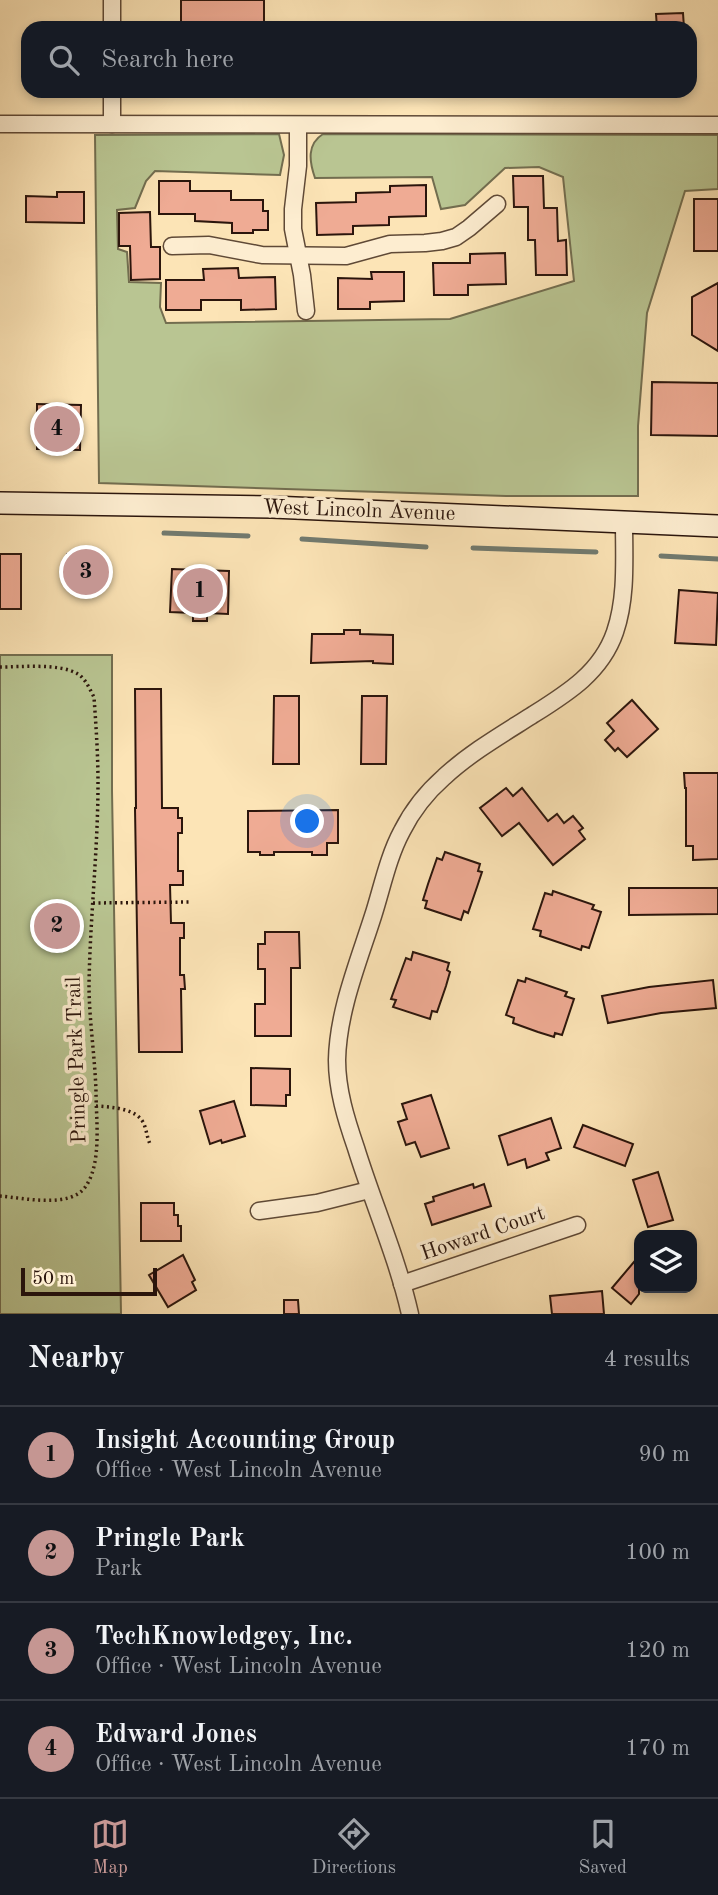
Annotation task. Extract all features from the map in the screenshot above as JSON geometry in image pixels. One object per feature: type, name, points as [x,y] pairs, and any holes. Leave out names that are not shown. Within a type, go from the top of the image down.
[{"type":"street","points":[[112,0],[112,21]]},
{"type":"street","points":[[112,98],[112,124]]},
{"type":"street","points":[[0,124],[718,125]]},
{"type":"street","points":[[298,125],[293,229],[306,311]]},
{"type":"street","points":[[172,246],[209,245],[262,255],[346,256],[390,244],[442,241],[456,237],[497,204]]},
{"type":"street","name":"West Lincoln Avenue","points":[[0,503],[285,507],[718,526]]},
{"type":"street","points":[[410,1314],[342,1102],[337,1058],[346,1001],[394,847],[425,796],[443,777],[487,744],[572,689],[596,667],[614,635],[618,620],[623,586],[624,521]]},
{"type":"street","points":[[259,1211],[317,1203],[369,1190]]},
{"type":"street","name":"Howard Court","points":[[402,1284],[577,1225]]},
{"type":"path","name":"Pringle Park Trail","points":[[0,667],[61,669],[78,674],[88,685],[94,697],[98,783],[89,988],[96,1106],[96,1156],[92,1174],[84,1189],[60,1199],[0,1196]]},
{"type":"path","points":[[93,903],[191,902]]},
{"type":"path","points":[[96,1106],[122,1109],[139,1116],[151,1146]]},
{"type":"green space","points":[[279,134],[284,155],[280,175],[155,171],[146,181],[135,208],[117,210],[118,249],[127,252],[129,282],[161,283],[160,307],[166,323],[450,319],[574,281],[563,177],[539,167],[505,168],[465,205],[441,209],[432,177],[315,178],[311,153],[314,143],[323,134],[718,135],[718,189],[685,191],[647,313],[638,426],[638,496],[506,496],[99,483],[95,135]]},
{"type":"green space","points":[[0,655],[112,655],[121,1314],[0,1314]]},
{"type":"building","points":[[181,0],[264,0],[264,21],[181,21]]},
{"type":"building","points":[[683,13],[684,21],[656,21],[656,14]]},
{"type":"building","points":[[513,176],[543,176],[544,208],[557,208],[558,241],[566,240],[567,275],[536,275],[535,240],[528,240],[528,207],[514,207]]},
{"type":"building","points":[[159,181],[190,181],[190,191],[231,191],[231,200],[263,200],[263,211],[268,211],[268,230],[232,233],[232,223],[195,221],[195,214],[159,214]]},
{"type":"building","points":[[426,185],[426,216],[389,217],[389,225],[353,226],[353,234],[317,235],[316,203],[356,202],[356,193],[390,192],[390,186]]},
{"type":"building","points":[[57,192],[84,192],[84,223],[26,222],[26,196],[57,197]]},
{"type":"building","points":[[694,199],[718,199],[718,251],[694,251]]},
{"type":"building","points":[[150,212],[151,247],[160,247],[160,279],[131,280],[130,246],[119,246],[119,213]]},
{"type":"building","points":[[505,253],[506,284],[468,285],[468,295],[434,295],[433,263],[470,263],[470,254]]},
{"type":"building","points":[[238,268],[239,278],[275,277],[276,309],[241,310],[241,300],[201,300],[201,310],[166,310],[166,280],[204,280],[203,269]]},
{"type":"building","points":[[371,272],[404,272],[404,301],[370,302],[370,309],[338,309],[338,278],[372,279]]},
{"type":"building","points":[[718,283],[718,351],[692,335],[692,297]]},
{"type":"building","points":[[652,382],[718,383],[718,436],[651,435]]},
{"type":"building","points":[[37,404],[81,405],[80,450],[37,449]]},
{"type":"building","points":[[0,554],[21,554],[21,609],[0,609]]},
{"type":"building","points":[[67,554],[104,554],[104,587],[67,587]]},
{"type":"building","points":[[172,569],[229,571],[228,614],[207,613],[207,621],[193,621],[193,613],[170,612]]},
{"type":"building","points":[[679,590],[718,593],[716,645],[675,643]]},
{"type":"building","points":[[344,630],[360,630],[360,634],[393,635],[393,664],[373,661],[311,663],[312,634],[344,634]]},
{"type":"building","points":[[135,689],[161,689],[162,808],[178,808],[178,818],[182,818],[182,833],[178,833],[178,871],[183,871],[183,885],[170,885],[171,923],[184,923],[184,938],[180,938],[180,975],[184,975],[185,989],[181,989],[182,1052],[139,1052]]},
{"type":"building","points":[[274,696],[299,696],[299,764],[273,764]]},
{"type":"building","points":[[362,696],[387,696],[386,764],[361,764]]},
{"type":"building","points":[[632,700],[658,729],[627,757],[618,748],[615,751],[605,740],[614,731],[607,723]]},
{"type":"building","points":[[684,773],[718,773],[718,859],[693,860],[693,846],[686,846]]},
{"type":"building","points":[[506,788],[513,796],[522,788],[548,821],[557,814],[564,823],[573,816],[583,828],[579,831],[585,839],[553,865],[519,823],[502,836],[480,808]]},
{"type":"building","points":[[338,810],[338,843],[327,843],[327,855],[312,855],[312,852],[274,852],[274,855],[260,855],[260,852],[248,852],[248,811]]},
{"type":"building","points":[[445,852],[480,864],[478,871],[482,872],[468,913],[464,911],[461,920],[425,908],[427,901],[423,900],[437,858],[442,860]]},
{"type":"building","points":[[629,888],[718,888],[718,914],[629,915]]},
{"type":"building","points":[[553,891],[594,905],[592,909],[601,912],[589,948],[582,946],[581,950],[540,936],[541,931],[533,929],[545,893],[552,895]]},
{"type":"building","points":[[265,932],[299,932],[300,968],[291,968],[291,1036],[255,1036],[255,1004],[265,1004],[265,969],[258,969],[258,944],[265,944]]},
{"type":"building","points":[[413,952],[449,963],[447,970],[450,972],[446,986],[437,1012],[432,1011],[430,1019],[393,1007],[396,1000],[391,999],[406,958],[411,960]]},
{"type":"building","points":[[526,978],[567,992],[565,996],[574,999],[562,1035],[555,1033],[554,1037],[538,1032],[513,1023],[514,1018],[506,1015],[518,980],[525,982]]},
{"type":"building","points":[[713,980],[716,1008],[661,1013],[608,1023],[602,996],[649,987]]},
{"type":"building","points":[[251,1068],[290,1069],[290,1095],[286,1095],[286,1106],[251,1105]]},
{"type":"building","points":[[431,1095],[449,1148],[421,1157],[415,1142],[406,1145],[398,1122],[407,1119],[402,1104]]},
{"type":"building","points":[[234,1101],[245,1136],[210,1144],[200,1111]]},
{"type":"building","points":[[551,1118],[561,1148],[546,1153],[549,1160],[527,1168],[525,1159],[508,1165],[499,1136]]},
{"type":"building","points":[[583,1125],[633,1144],[625,1166],[574,1147]]},
{"type":"building","points":[[658,1172],[673,1220],[648,1227],[633,1180]]},
{"type":"building","points":[[473,1184],[474,1188],[484,1184],[491,1206],[432,1225],[425,1204],[434,1201],[433,1197]]},
{"type":"building","points":[[141,1203],[174,1203],[174,1215],[178,1215],[178,1226],[181,1226],[181,1241],[141,1241]]},
{"type":"building","points":[[183,1255],[195,1280],[192,1282],[196,1290],[168,1307],[149,1275]]},
{"type":"building","points":[[634,1262],[634,1293],[639,1294],[631,1304],[612,1288]]},
{"type":"building","points":[[602,1291],[604,1314],[552,1314],[550,1296]]},
{"type":"building","points":[[284,1300],[298,1300],[299,1314],[284,1314]]},
{"type":"waterway","points":[[164,533],[248,536]]},
{"type":"waterway","points":[[302,539],[426,547]]},
{"type":"waterway","points":[[473,548],[596,552]]},
{"type":"waterway","points":[[661,556],[718,559]]},
{"type":"place","name":"Edward Jones","points":[[57,429]]},
{"type":"place","name":"TechKnowledgey, Inc.","points":[[86,572]]},
{"type":"place","name":"Insight Accounting Group","points":[[200,591]]},
{"type":"place","name":"Pringle Park","points":[[57,926]]}]
